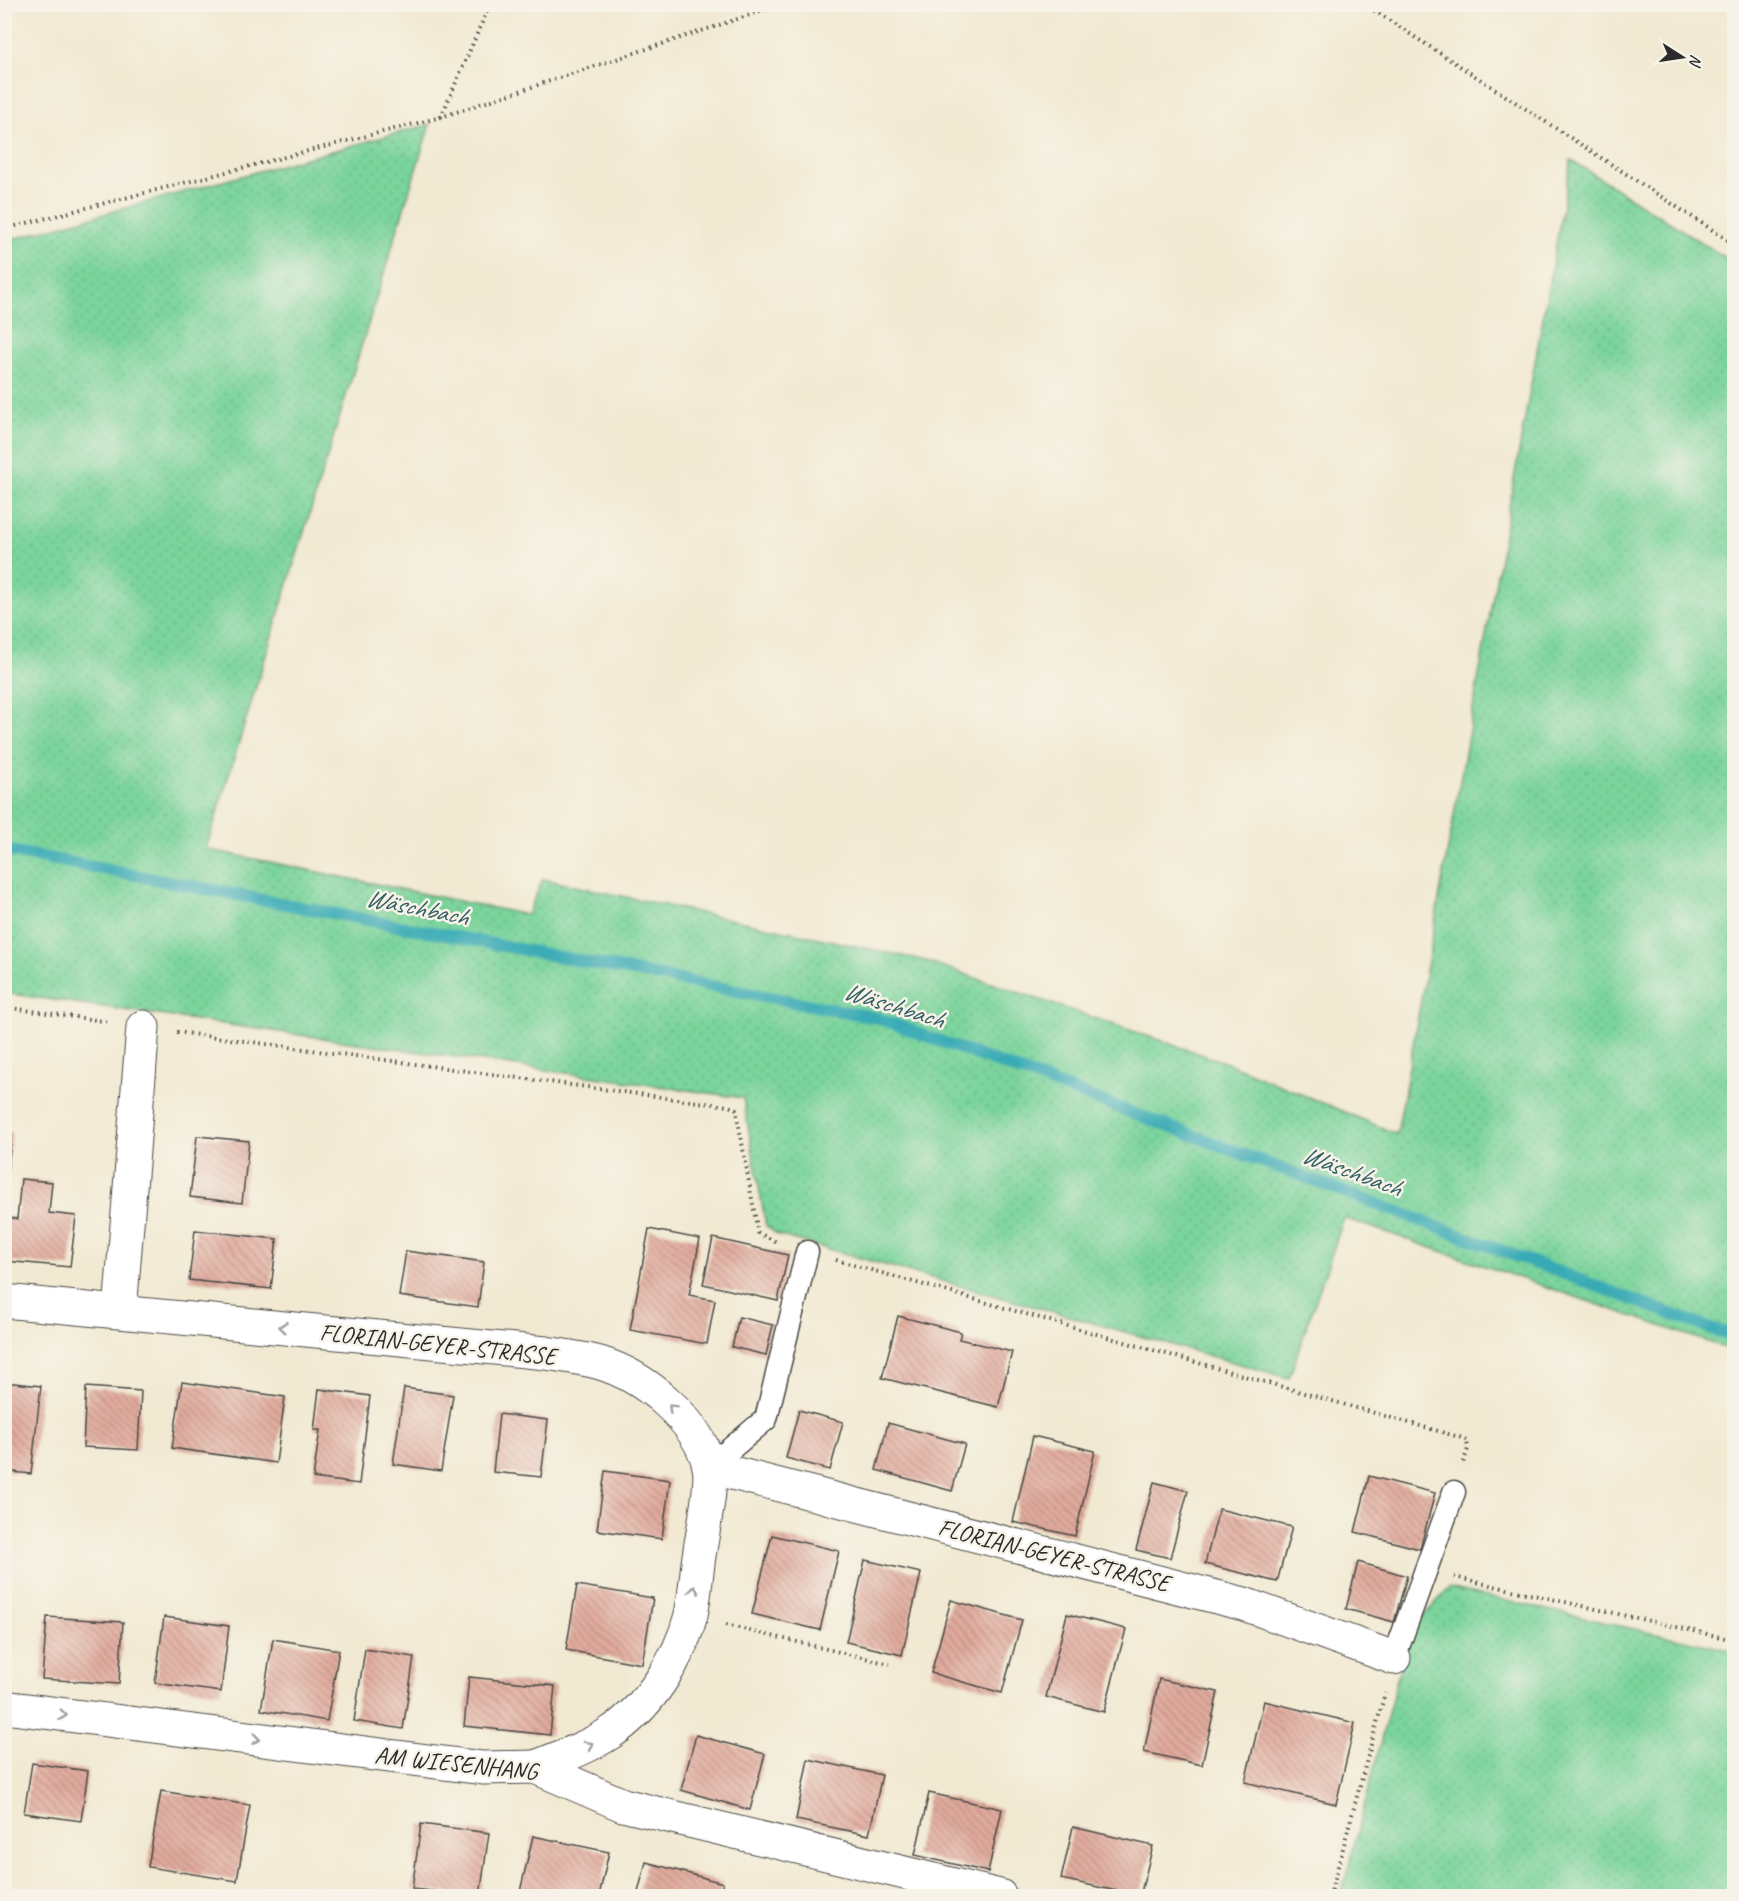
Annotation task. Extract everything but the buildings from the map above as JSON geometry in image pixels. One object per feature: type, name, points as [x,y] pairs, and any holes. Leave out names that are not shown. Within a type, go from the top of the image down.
[{"type":"street","points":[[120,1311],[143,1027]]},
{"type":"street","name":"FLORIAN-GEYER-STRASSE","points":[[4,1301],[546,1353],[602,1363],[639,1382],[669,1403],[694,1430],[709,1467],[705,1516],[690,1616],[673,1660],[648,1699],[611,1732],[579,1750],[535,1767]]},
{"type":"street","name":"FLORIAN-GEYER-STRASSE","points":[[709,1467],[1244,1604],[1394,1658]]},
{"type":"street","name":"AM WIESENHANG","points":[[4,1707],[483,1768],[535,1767],[624,1804],[1000,1896]]},
{"type":"lane","points":[[709,1467],[766,1419],[807,1252]]},
{"type":"lane","points":[[1394,1658],[1428,1571],[1454,1492]]},
{"type":"path","points":[[441,117],[490,4]]},
{"type":"path","points":[[4,229],[441,117],[783,4]]},
{"type":"path","points":[[1364,4],[1734,244]]},
{"type":"path","points":[[4,1007],[728,1106],[736,1109],[758,1233],[767,1239],[1459,1437],[1467,1440],[1468,1449],[1454,1492]]},
{"type":"path","points":[[1428,1571],[1734,1640]]},
{"type":"path","points":[[690,1616],[890,1664]]},
{"type":"path","points":[[1330,1896],[1394,1658]]},
{"type":"green space","points":[[430,124],[206,849],[527,915],[543,879],[926,961],[1227,1063],[1397,1134],[1571,160],[1734,263],[1734,1351],[1344,1218],[1289,1378],[778,1235],[766,1226],[743,1098],[5,993],[5,241]]},
{"type":"green space","points":[[1449,1588],[1734,1651],[1734,1896],[1341,1896],[1409,1632]]},
{"type":"waterway","name":"Wäschbach","points":[[4,850],[878,1018],[1717,1331],[1734,1334]]}]
